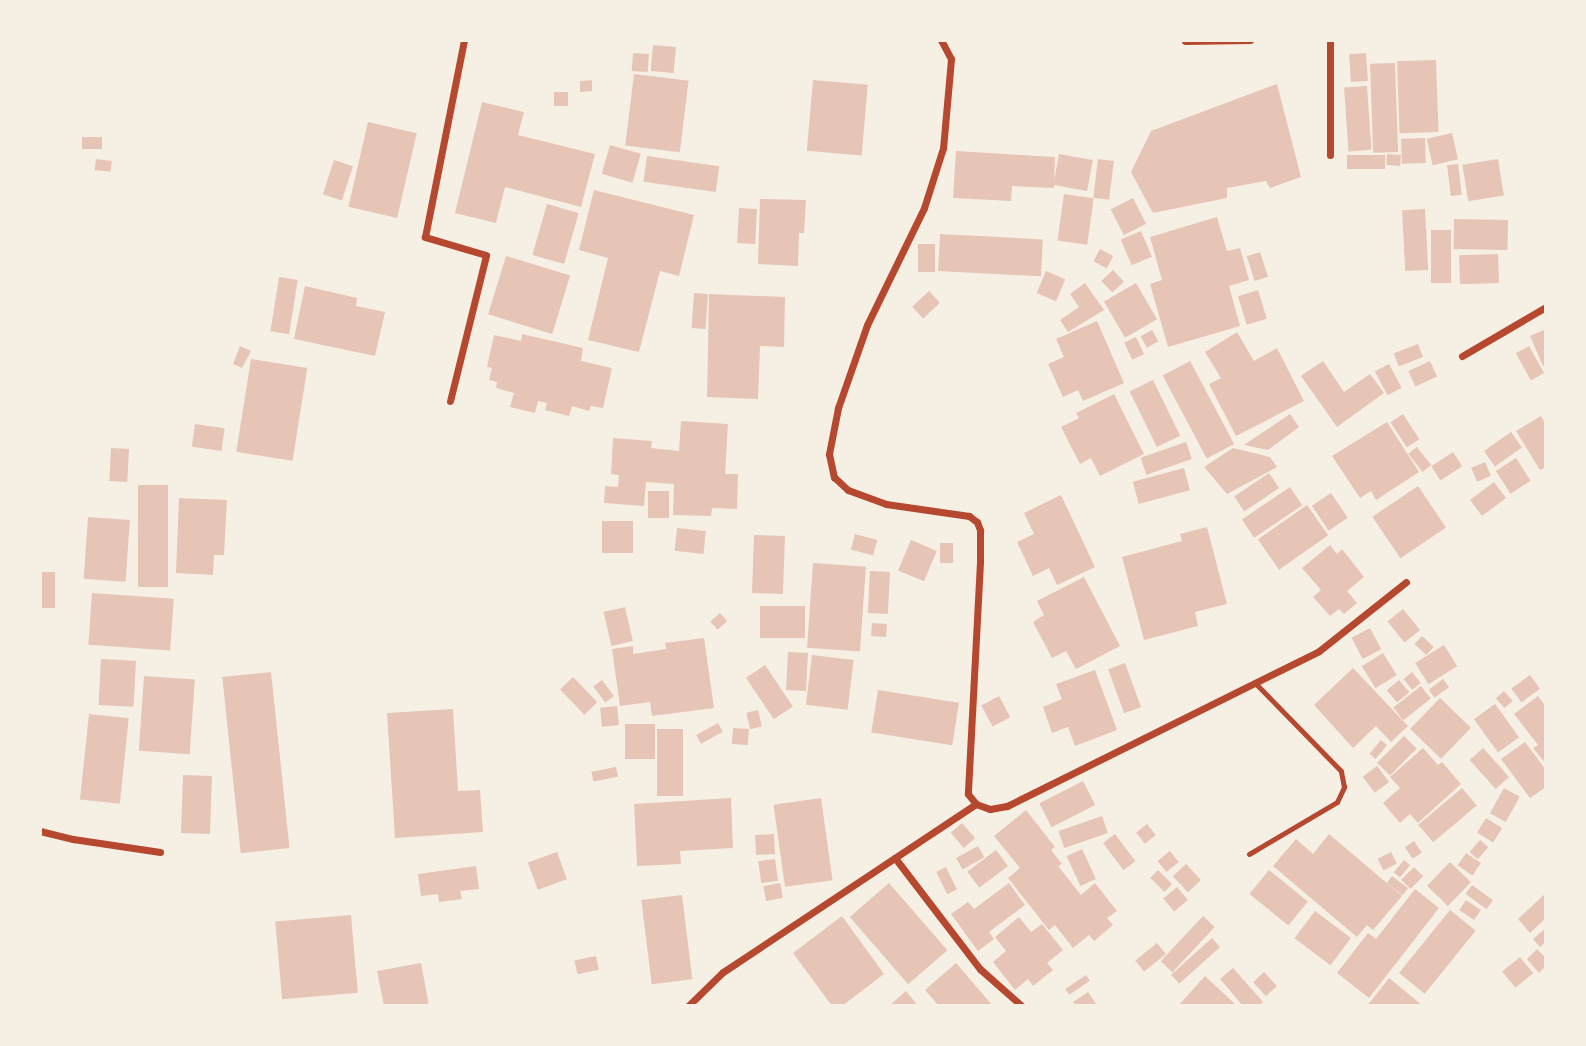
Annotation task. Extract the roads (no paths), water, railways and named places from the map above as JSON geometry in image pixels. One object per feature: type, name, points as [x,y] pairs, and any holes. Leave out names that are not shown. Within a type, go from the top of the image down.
[{"type":"street","points":[[450,401],[486,255],[425,237],[464,40]]},
{"type":"street","points":[[941,40],[951,59],[943,148],[924,208],[867,325],[838,408],[828,454],[834,477],[849,491],[886,504],[969,516],[977,522],[980,562],[968,794],[976,804],[990,810],[1007,806],[1319,651],[1406,582]]},
{"type":"street","points":[[1185,41],[1250,40]]},
{"type":"street","points":[[1329,40],[1330,155]]},
{"type":"street","points":[[1462,356],[1546,307]]},
{"type":"street","points":[[688,1006],[723,972],[976,804]]},
{"type":"street","points":[[40,831],[160,852]]},
{"type":"street","points":[[895,858],[980,969],[1022,1006]]},
{"type":"lane","points":[[1249,854],[1337,802],[1344,787],[1340,771],[1255,683]]}]
